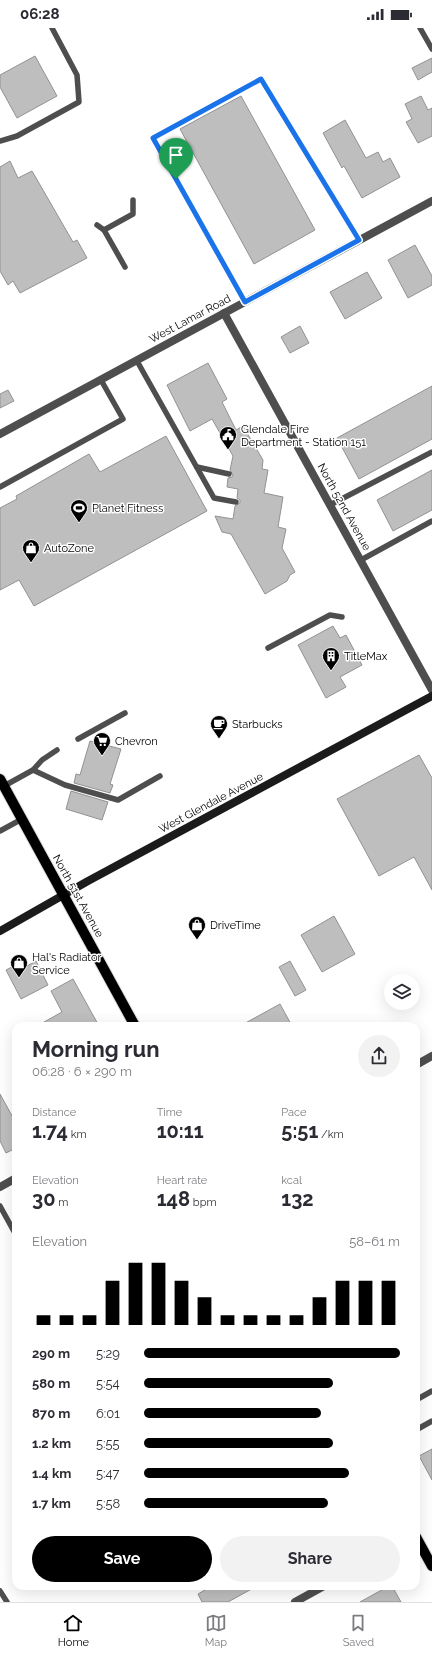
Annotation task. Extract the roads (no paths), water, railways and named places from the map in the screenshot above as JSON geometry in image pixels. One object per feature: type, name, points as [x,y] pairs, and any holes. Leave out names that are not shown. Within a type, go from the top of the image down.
[{"type":"main road","name":"West Glendale Avenue","points":[[0,930],[432,696]]},
{"type":"main road","name":"North 51st Avenue","points":[[2,782],[133,1022]]},
{"type":"main road","points":[[420,1544],[432,1566]]},
{"type":"street","name":"West Lamar Road","points":[[0,434],[432,201]]},
{"type":"street","name":"North 52nd Avenue","points":[[224,313],[432,690]]},
{"type":"street","points":[[420,1063],[432,1056]]},
{"type":"street","points":[[0,1187],[12,1180]]},
{"type":"street","points":[[295,1602],[317,1590]]},
{"type":"lane","points":[[0,141],[17,136],[79,102],[77,74],[52,28]]},
{"type":"lane","points":[[420,28],[432,49]]},
{"type":"lane","points":[[245,302],[153,138],[261,79],[359,240]]},
{"type":"lane","points":[[104,230],[133,214],[134,200]]},
{"type":"lane","points":[[97,224],[104,230],[125,267]]},
{"type":"lane","points":[[137,360],[214,498],[236,502]]},
{"type":"lane","points":[[0,487],[123,420],[101,380]]},
{"type":"lane","points":[[330,505],[432,452]]},
{"type":"lane","points":[[197,467],[229,474]]},
{"type":"lane","points":[[361,560],[432,521]]},
{"type":"lane","points":[[268,648],[330,615],[342,617]]},
{"type":"lane","points":[[78,739],[125,713]]},
{"type":"lane","points":[[2,782],[34,770],[42,760],[57,750]]},
{"type":"lane","points":[[34,770],[65,786],[118,800],[160,776]]},
{"type":"lane","points":[[0,832],[22,819]]},
{"type":"lane","points":[[0,1206],[12,1228]]},
{"type":"lane","points":[[420,1398],[432,1391]]},
{"type":"lane","points":[[420,1428],[432,1421]]},
{"type":"lane","points":[[0,1591],[7,1602]]},
{"type":"place","name":"Glendale Fire Department - Station 151","points":[[228,450]]},
{"type":"place","name":"Planet Fitness","points":[[79,523]]},
{"type":"place","name":"AutoZone","points":[[31,563]]},
{"type":"place","name":"TitleMax","points":[[331,671]]},
{"type":"place","name":"Starbucks","points":[[219,739]]},
{"type":"place","name":"Chevron","points":[[102,756]]},
{"type":"place","name":"DriveTime","points":[[197,940]]},
{"type":"place","name":"Hal's Radiator Service","points":[[19,978]]}]
